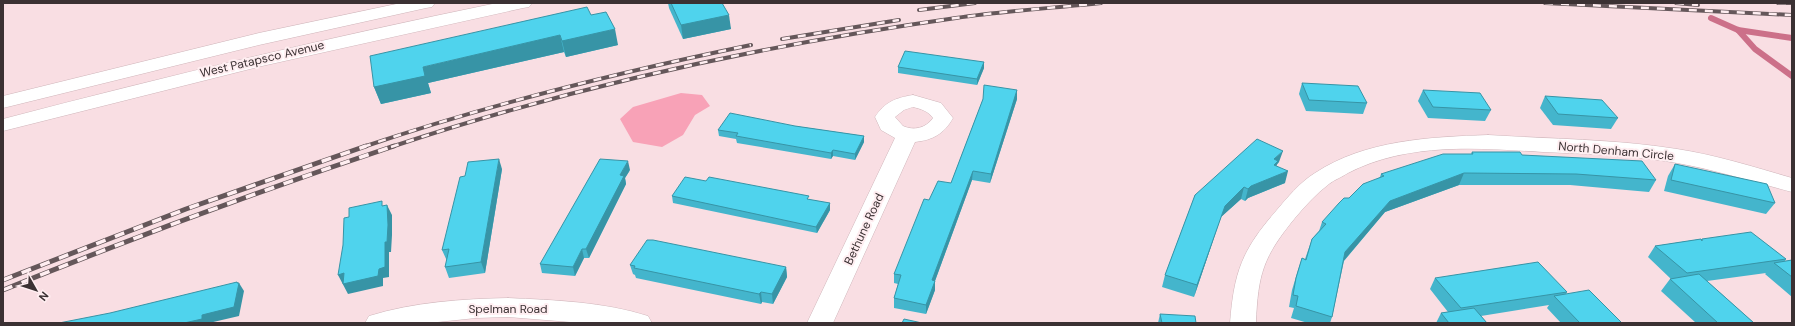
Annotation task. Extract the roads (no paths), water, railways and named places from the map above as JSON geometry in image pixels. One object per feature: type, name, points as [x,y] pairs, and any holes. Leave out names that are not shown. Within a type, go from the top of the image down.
[{"type":"street","name":"West Patapsco Avenue","points":[[3,102],[244,42],[426,3]]},
{"type":"street","name":"West Patapsco Avenue","points":[[3,125],[262,59],[389,30],[523,3]]},
{"type":"street","name":"Bethune Road","points":[[820,323],[907,135]]},
{"type":"street","name":"North Denham Circle","points":[[1243,323],[1245,290],[1254,258],[1274,228],[1298,200],[1322,178],[1355,161],[1390,150],[1438,143],[1488,142],[1629,150],[1677,156],[1734,168],[1792,185]]},
{"type":"street","name":"Spelman Road","points":[[378,323],[462,309],[519,306],[578,311],[639,323]]},
{"type":"waterway","points":[[1711,18],[1738,30]]},
{"type":"waterway","points":[[1738,30],[1792,38]]},
{"type":"waterway","points":[[1738,30],[1755,49],[1792,76]]},
{"type":"railway","points":[[919,10],[975,3]]},
{"type":"railway","points":[[392,147],[460,125],[600,86],[742,55],[813,41],[956,18],[1010,11],[1101,3]]},
{"type":"railway","points":[[1545,3],[1792,15]]},
{"type":"railway","points":[[1676,3],[1698,5]]},
{"type":"railway","points":[[1778,3],[1792,3]]},
{"type":"railway","points":[[782,39],[899,20]]},
{"type":"railway","points":[[366,146],[411,131],[556,90],[653,66],[751,45]]},
{"type":"railway","points":[[3,280],[186,209],[366,146]]},
{"type":"railway","points":[[3,290],[197,215],[392,147]]}]
